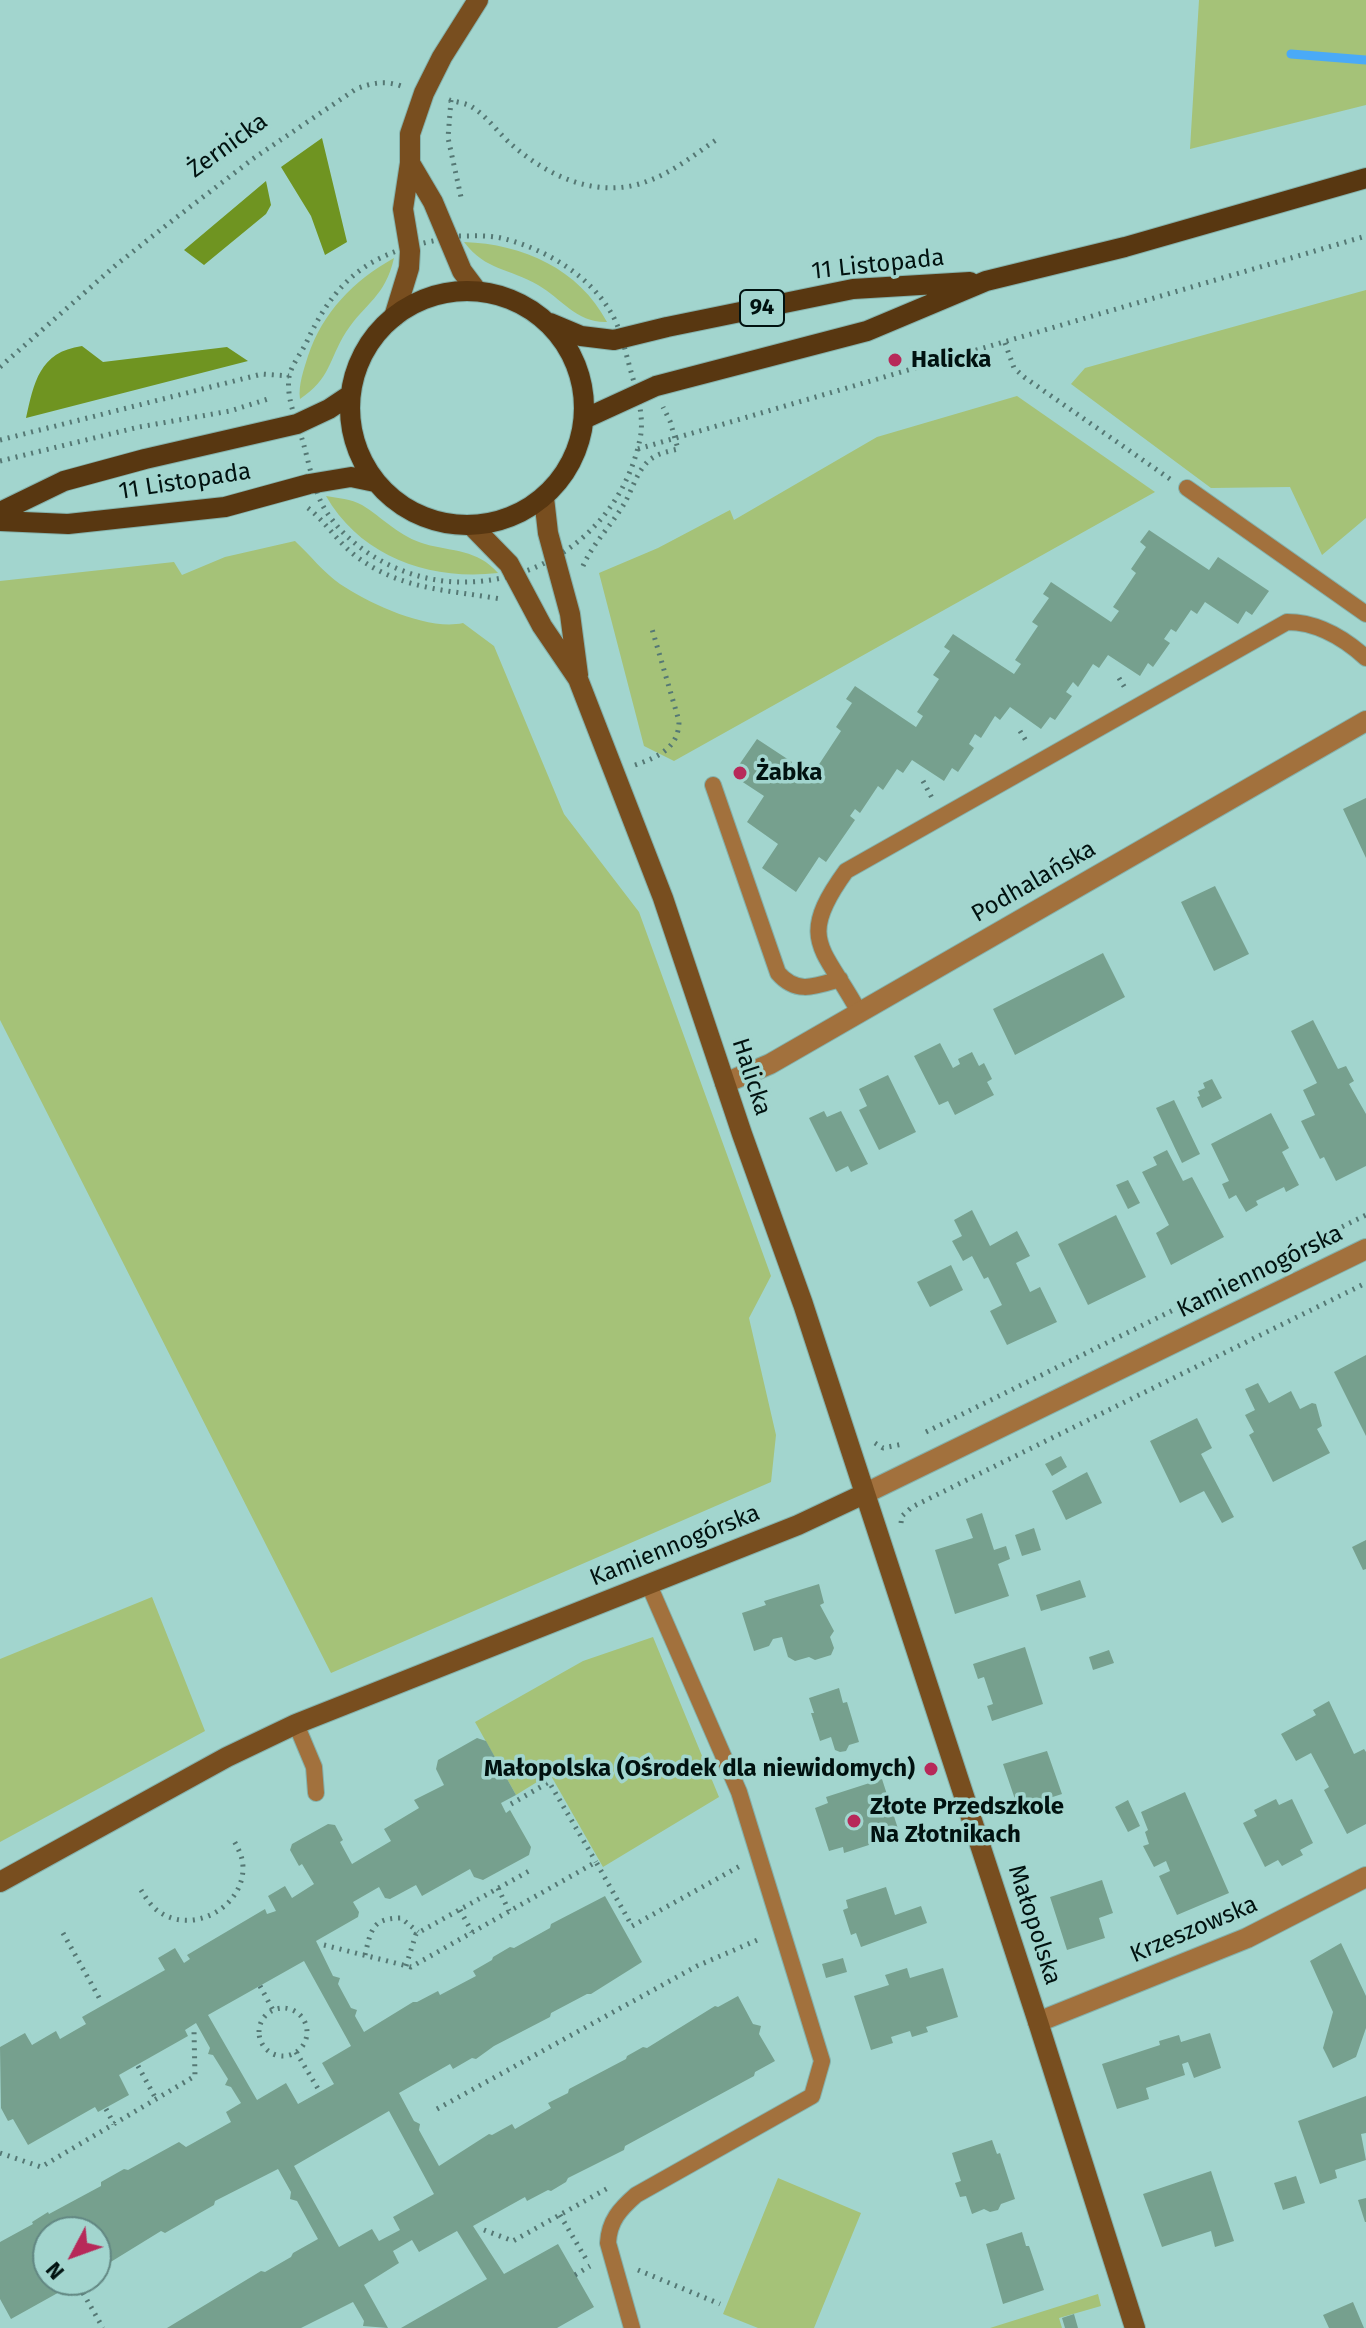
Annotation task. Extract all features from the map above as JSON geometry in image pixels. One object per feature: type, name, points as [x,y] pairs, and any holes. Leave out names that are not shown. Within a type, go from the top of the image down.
[{"type":"main road","name":"11 Listopada","points":[[584,419],[656,386],[867,331],[986,281],[1125,247],[1366,178]]},
{"type":"main road","name":"11 Listopada","points":[[544,320],[581,336],[614,340],[853,289],[986,281]]},
{"type":"main road","name":"94","points":[[459,291],[477,291],[524,305],[559,336],[580,375],[584,419],[578,449],[564,476],[544,498],[498,522],[472,526],[445,524],[419,515],[395,501],[375,482],[354,441],[350,395],[358,365],[372,339],[394,317],[425,299],[459,291]]},
{"type":"main road","name":"11 Listopada","points":[[0,512],[64,481],[297,424],[350,395]]},
{"type":"main road","name":"11 Listopada","points":[[0,521],[68,524],[197,511],[351,477],[375,482]]},
{"type":"street","points":[[394,317],[409,268],[410,251],[403,209],[410,163],[410,134],[424,93],[450,43],[478,0]]},
{"type":"street","points":[[410,163],[433,202],[451,250],[477,291]]},
{"type":"street","name":"Halicka","points":[[544,498],[548,533],[570,614],[578,679]]},
{"type":"street","name":"Halicka","points":[[472,526],[509,564],[542,626],[578,679],[663,898],[803,1304],[864,1494]]},
{"type":"street","name":"Podhalańska","points":[[725,1083],[770,1064],[1366,721]]},
{"type":"street","name":"Kamiennogórska","points":[[0,1882],[227,1757],[296,1724],[798,1525],[1366,1249]]},
{"type":"street","name":"Małopolska","points":[[864,1494],[1135,2328]]},
{"type":"street","name":"Krzeszowska","points":[[1038,2022],[1247,1938],[1366,1877]]},
{"type":"lane","points":[[1187,488],[1366,614]]},
{"type":"lane","points":[[859,1012],[823,956],[819,943],[818,926],[829,895],[846,871],[1287,622],[1305,622],[1324,629],[1366,658]]},
{"type":"lane","points":[[713,785],[778,973],[787,983],[799,987],[840,979]]},
{"type":"lane","points":[[632,2328],[608,2243],[608,2231],[622,2207],[636,2195],[812,2096],[822,2061],[739,1792],[649,1585]]},
{"type":"lane","points":[[296,1724],[314,1767],[316,1793]]},
{"type":"path","name":"Żernicka","points":[[0,367],[116,265],[254,158],[356,89],[373,83],[391,82],[472,106],[507,141],[546,172],[581,185],[612,188],[645,182],[677,168],[716,140]]},
{"type":"path","points":[[451,100],[448,138],[461,198]]},
{"type":"path","points":[[459,236],[501,238],[552,258],[594,291],[618,326]]},
{"type":"path","points":[[637,449],[1366,236]]},
{"type":"path","points":[[396,249],[371,262],[337,292],[318,316],[289,376],[292,406],[315,483],[323,505],[348,536],[398,569],[436,580],[457,582],[506,578]]},
{"type":"path","points":[[1005,343],[1014,368],[1024,377],[1179,486],[1187,488]]},
{"type":"path","points":[[0,440],[262,374],[289,376]]},
{"type":"path","points":[[0,461],[139,427],[230,411],[268,399]]},
{"type":"path","points":[[582,567],[592,546],[608,528],[646,464],[655,456],[678,449],[661,405]]},
{"type":"path","points":[[565,554],[590,532],[621,486],[641,437],[640,411]]},
{"type":"path","points":[[305,506],[316,514],[335,538],[374,569],[422,588],[506,600]]},
{"type":"path","points":[[615,771],[666,751],[679,732],[679,721],[652,629]]},
{"type":"path","points":[[890,1448],[1366,1215]]},
{"type":"path","points":[[912,1507],[1366,1283]]},
{"type":"path","points":[[511,1804],[549,1782],[632,1926],[759,1855]]},
{"type":"path","points":[[141,1890],[161,1914],[176,1920],[188,1921],[215,1912],[235,1896],[240,1885],[243,1864],[233,1839]]},
{"type":"path","points":[[324,1945],[411,1967],[596,1862]]},
{"type":"path","points":[[406,1966],[418,1932],[529,1871]]},
{"type":"path","points":[[498,1888],[509,1911]]},
{"type":"path","points":[[460,1910],[472,1932]]},
{"type":"path","points":[[365,1955],[373,1928],[384,1919],[407,1920],[418,1932]]},
{"type":"path","points":[[437,2109],[697,1966],[781,1929]]},
{"type":"path","points":[[63,1933],[101,2001]]},
{"type":"path","points":[[260,1986],[273,2010]]},
{"type":"path","points":[[285,2007],[302,2017],[307,2036],[296,2052],[277,2055],[262,2042],[259,2032],[261,2022],[273,2010],[285,2007]]},
{"type":"path","points":[[0,2153],[41,2167],[195,2076],[194,2031]]},
{"type":"path","points":[[296,2052],[320,2092]]},
{"type":"path","points":[[138,2066],[156,2099]]},
{"type":"path","points":[[106,2109],[114,2124]]},
{"type":"path","points":[[612,2262],[625,2264],[720,2304]]},
{"type":"path","points":[[575,2275],[590,2266]]},
{"type":"path","points":[[85,2296],[103,2328]]},
{"type":"green space","points":[[1199,0],[1366,0],[1366,105],[1190,149]]},
{"type":"green space","points":[[322,138],[347,242],[325,255],[311,216],[281,167]]},
{"type":"green space","points":[[266,181],[271,205],[266,214],[204,265],[184,250]]},
{"type":"green space","points":[[464,242],[507,248],[547,263],[581,287],[607,322],[587,319],[578,314],[538,285],[481,259]]},
{"type":"green space","points":[[394,258],[386,282],[346,332],[318,384],[300,399],[308,356],[322,325],[341,299],[365,277]]},
{"type":"green space","points":[[1366,290],[1366,518],[1322,555],[1290,487],[1211,488],[1071,384],[1085,368]]},
{"type":"green space","points":[[82,346],[103,362],[227,347],[248,361],[26,418],[36,381],[47,362],[68,349]]},
{"type":"green space","points":[[1017,396],[1155,492],[674,761],[644,746],[599,573],[658,548],[730,510],[734,520],[877,437]]},
{"type":"green space","points":[[326,496],[358,503],[408,537],[473,555],[498,573],[447,573],[400,560],[358,535]]},
{"type":"green space","points":[[295,541],[334,580],[367,600],[433,623],[463,623],[494,646],[564,814],[639,912],[771,1276],[749,1318],[776,1435],[771,1482],[331,1673],[0,1020],[0,581],[174,562],[182,575],[225,557]]},
{"type":"green space","points":[[152,1597],[205,1731],[0,1842],[0,1659]]},
{"type":"green space","points":[[653,1637],[719,1797],[603,1867],[550,1774],[516,1795],[475,1722],[583,1661]]},
{"type":"green space","points":[[778,2178],[861,2213],[814,2328],[758,2328],[723,2314]]},
{"type":"green space","points":[[1098,2294],[1101,2306],[1059,2318],[1062,2328],[990,2328]]},
{"type":"building","points":[[1149,530],[1209,570],[1218,557],[1269,591],[1252,615],[1246,611],[1238,624],[1205,602],[1197,614],[1191,610],[1176,632],[1171,629],[1164,639],[1170,643],[1153,667],[1148,663],[1140,676],[1108,655],[1099,668],[1093,664],[1078,687],[1073,682],[1066,692],[1072,696],[1055,720],[1050,717],[1041,729],[1010,707],[1000,720],[995,716],[981,738],[975,734],[969,744],[974,748],[958,772],[952,768],[944,781],[912,760],[903,773],[897,769],[883,790],[878,786],[860,813],[855,809],[850,816],[855,820],[826,862],[819,857],[796,892],[762,868],[778,844],[747,822],[764,796],[732,775],[757,739],[792,762],[785,773],[795,779],[802,769],[812,775],[841,731],[836,727],[852,703],[846,699],[855,686],[916,727],[923,716],[917,712],[939,679],[933,675],[950,651],[944,647],[953,634],[1014,674],[1021,664],[1015,660],[1038,626],[1032,622],[1049,598],[1043,594],[1051,582],[1111,622],[1119,611],[1113,607],[1136,573],[1131,569],[1146,547],[1140,542]]},
{"type":"building","points":[[1366,798],[1366,858],[1343,809]]},
{"type":"building","points":[[1215,886],[1249,954],[1214,971],[1181,902]]},
{"type":"building","points":[[1103,953],[1125,997],[1015,1055],[993,1009]]},
{"type":"building","points":[[1313,1020],[1338,1069],[1346,1066],[1354,1081],[1349,1084],[1366,1114],[1366,1166],[1336,1181],[1324,1157],[1320,1159],[1301,1121],[1315,1115],[1303,1090],[1317,1083],[1291,1031]]},
{"type":"building","points":[[940,1043],[953,1068],[960,1064],[958,1059],[972,1052],[979,1066],[984,1063],[992,1079],[987,1082],[994,1095],[955,1115],[948,1101],[939,1105],[914,1056]]},
{"type":"building","points":[[888,1075],[916,1132],[879,1150],[859,1110],[867,1106],[859,1089]]},
{"type":"building","points":[[1212,1079],[1222,1098],[1202,1108],[1198,1091],[1205,1088],[1203,1083]]},
{"type":"building","points":[[1174,1100],[1200,1154],[1182,1163],[1156,1108]]},
{"type":"building","points":[[824,1111],[827,1117],[841,1111],[868,1164],[851,1172],[848,1166],[836,1172],[809,1118]]},
{"type":"building","points":[[1271,1113],[1289,1148],[1282,1152],[1299,1185],[1286,1192],[1284,1187],[1256,1201],[1258,1205],[1246,1212],[1236,1195],[1229,1199],[1222,1184],[1229,1181],[1211,1144]]},
{"type":"building","points":[[1167,1150],[1183,1181],[1192,1177],[1224,1237],[1171,1265],[1156,1233],[1169,1225],[1142,1172],[1157,1165],[1153,1157]]},
{"type":"building","points":[[1128,1180],[1140,1203],[1128,1209],[1116,1185]]},
{"type":"building","points":[[972,1210],[990,1246],[1017,1231],[1030,1256],[1016,1263],[1030,1292],[1040,1287],[1057,1322],[1007,1345],[990,1311],[1002,1305],[988,1277],[984,1279],[972,1256],[963,1261],[952,1241],[962,1236],[954,1220]]},
{"type":"building","points":[[1116,1215],[1146,1277],[1088,1305],[1058,1244]]},
{"type":"building","points":[[951,1265],[963,1290],[930,1307],[917,1282]]},
{"type":"building","points":[[1366,1355],[1366,1436],[1334,1372]]},
{"type":"building","points":[[1258,1383],[1269,1403],[1291,1391],[1300,1409],[1316,1404],[1322,1426],[1317,1429],[1330,1453],[1273,1482],[1249,1435],[1254,1432],[1245,1415],[1255,1410],[1245,1389]]},
{"type":"building","points":[[1197,1418],[1212,1448],[1201,1454],[1234,1517],[1222,1523],[1204,1491],[1180,1503],[1150,1441]]},
{"type":"building","points":[[1061,1456],[1067,1467],[1052,1476],[1045,1464]]},
{"type":"building","points":[[1087,1472],[1102,1503],[1066,1520],[1052,1491]]},
{"type":"building","points":[[982,1513],[994,1550],[1006,1546],[1010,1559],[998,1564],[1009,1596],[955,1614],[935,1550],[973,1538],[966,1519]]},
{"type":"building","points":[[1034,1528],[1041,1550],[1022,1556],[1015,1535]]},
{"type":"building","points":[[1366,1540],[1366,1569],[1363,1570],[1352,1547]]},
{"type":"building","points":[[1080,1580],[1086,1597],[1041,1611],[1036,1595]]},
{"type":"building","points":[[819,1584],[824,1603],[820,1605],[834,1631],[830,1637],[834,1648],[831,1655],[795,1661],[788,1657],[782,1637],[754,1651],[742,1613],[766,1605],[764,1601]]},
{"type":"building","points":[[1025,1647],[1043,1704],[992,1721],[987,1706],[993,1704],[984,1677],[978,1679],[973,1664]]},
{"type":"building","points":[[1109,1650],[1114,1663],[1093,1670],[1089,1657]]},
{"type":"building","points":[[839,1688],[843,1703],[847,1702],[859,1742],[840,1752],[835,1750],[831,1737],[820,1741],[809,1698]]},
{"type":"building","points":[[1329,1701],[1354,1754],[1364,1749],[1366,1752],[1366,1824],[1347,1834],[1324,1790],[1329,1787],[1311,1753],[1296,1761],[1281,1734],[1316,1715],[1313,1710]]},
{"type":"building","points":[[477,1738],[486,1741],[516,1795],[501,1803],[506,1813],[510,1810],[531,1847],[529,1855],[483,1880],[474,1877],[470,1869],[422,1896],[416,1885],[390,1899],[385,1898],[379,1887],[353,1902],[359,1912],[358,1917],[316,1941],[333,1976],[340,1978],[338,1984],[351,2008],[357,2010],[355,2016],[364,2032],[413,2002],[438,1991],[440,1995],[476,1976],[473,1971],[493,1957],[605,1896],[642,1962],[476,2059],[472,2058],[453,2069],[450,2064],[399,2093],[414,2121],[420,2124],[419,2130],[439,2166],[489,2134],[512,2124],[515,2129],[551,2108],[548,2103],[568,2093],[569,2089],[738,1996],[753,2024],[761,2026],[759,2034],[775,2061],[755,2072],[754,2076],[625,2146],[624,2150],[568,2178],[551,2191],[527,2201],[525,2197],[473,2226],[504,2274],[558,2244],[594,2307],[557,2328],[401,2328],[487,2279],[457,2231],[419,2252],[412,2240],[393,2251],[399,2263],[364,2285],[388,2328],[363,2326],[364,2321],[353,2302],[301,2328],[167,2328],[318,2239],[297,2201],[290,2199],[291,2192],[278,2169],[215,2201],[214,2205],[165,2233],[161,2231],[112,2261],[112,2216],[42,2216],[101,2186],[101,2182],[124,2169],[128,2170],[179,2142],[186,2147],[231,2122],[226,2112],[241,2103],[231,2087],[225,2085],[228,2079],[213,2055],[208,2054],[210,2048],[196,2023],[185,2030],[188,2036],[119,2075],[129,2095],[98,2112],[95,2107],[28,2145],[13,2119],[8,2121],[1,2108],[0,2047],[25,2033],[32,2045],[56,2031],[60,2039],[86,2024],[82,2017],[165,1970],[158,1958],[175,1948],[184,1963],[190,1959],[187,1955],[265,1909],[267,1914],[276,1911],[268,1896],[285,1886],[292,1898],[314,1884],[290,1850],[292,1844],[328,1824],[335,1825],[352,1864],[391,1841],[384,1829],[419,1808],[414,1800],[444,1785],[436,1769],[438,1760]],"holes":[[[304,1961],[351,2046],[322,2063],[334,2084],[298,2104],[286,2083],[257,2100],[208,2015]],[[389,2111],[434,2194],[393,2217],[400,2230],[379,2241],[372,2229],[339,2247],[294,2166]]]},
{"type":"building","points":[[1047,1751],[1062,1794],[1018,1808],[1003,1764]]},
{"type":"building","points":[[882,1779],[900,1835],[844,1853],[843,1847],[829,1851],[815,1808],[828,1803],[826,1797]]},
{"type":"building","points":[[1185,1792],[1229,1893],[1177,1915],[1159,1876],[1170,1871],[1166,1861],[1154,1867],[1143,1846],[1149,1844],[1145,1832],[1148,1830],[1141,1812]]},
{"type":"building","points":[[1276,1799],[1279,1805],[1292,1799],[1313,1843],[1300,1850],[1303,1855],[1282,1866],[1278,1860],[1265,1867],[1243,1823],[1257,1816],[1254,1810]]},
{"type":"building","points":[[1128,1800],[1140,1826],[1128,1832],[1115,1807]]},
{"type":"building","points":[[1102,1880],[1113,1913],[1099,1918],[1105,1938],[1067,1950],[1050,1897]]},
{"type":"building","points":[[886,1887],[895,1915],[921,1906],[927,1923],[861,1947],[856,1933],[851,1935],[843,1910],[848,1908],[846,1900]]},
{"type":"building","points":[[1341,1943],[1366,1996],[1366,2028],[1356,2057],[1333,2068],[1323,2048],[1333,2012],[1310,1961]]},
{"type":"building","points":[[843,1958],[847,1972],[826,1978],[822,1964]]},
{"type":"building","points":[[907,1968],[910,1978],[943,1968],[958,2017],[926,2027],[928,2032],[912,2037],[910,2031],[891,2037],[893,2043],[871,2050],[854,1996],[889,1985],[885,1975]]},
{"type":"building","points":[[1210,2033],[1221,2068],[1194,2078],[1188,2062],[1182,2064],[1185,2075],[1146,2088],[1149,2099],[1117,2109],[1102,2064],[1160,2045],[1159,2041],[1179,2035],[1181,2042]]},
{"type":"building","points":[[1366,2096],[1366,2133],[1361,2134],[1366,2160],[1335,2170],[1337,2178],[1320,2184],[1298,2121]]},
{"type":"building","points":[[992,2140],[997,2154],[1000,2153],[1015,2199],[1001,2204],[998,2210],[990,2212],[984,2209],[972,2214],[966,2196],[960,2197],[955,2183],[961,2181],[952,2153]]},
{"type":"building","points":[[1211,2171],[1234,2241],[1215,2247],[1211,2231],[1162,2247],[1143,2194]]},
{"type":"building","points":[[1296,2176],[1305,2203],[1283,2210],[1274,2183]]},
{"type":"building","points":[[1366,2198],[1366,2222],[1365,2222],[1358,2200]]},
{"type":"building","points":[[32,2225],[32,2296],[52,2296],[11,2319],[0,2299],[0,2242]]},
{"type":"building","points":[[1022,2232],[1044,2290],[1003,2304],[986,2244]]},
{"type":"building","points":[[1353,2302],[1364,2328],[1329,2328],[1323,2315]]},
{"type":"building","points":[[1074,2314],[1078,2328],[1065,2328],[1062,2318]]},
{"type":"waterway","points":[[1291,54],[1366,60]]},
{"type":"place","name":"Halicka","points":[[895,360]]},
{"type":"place","name":"Żabka","points":[[740,773]]},
{"type":"place","name":"Małopolska (Ośrodek dla niewidomych)","points":[[931,1769]]},
{"type":"place","name":"Złote Przedszkole Na Złotnikach","points":[[854,1821]]}]
